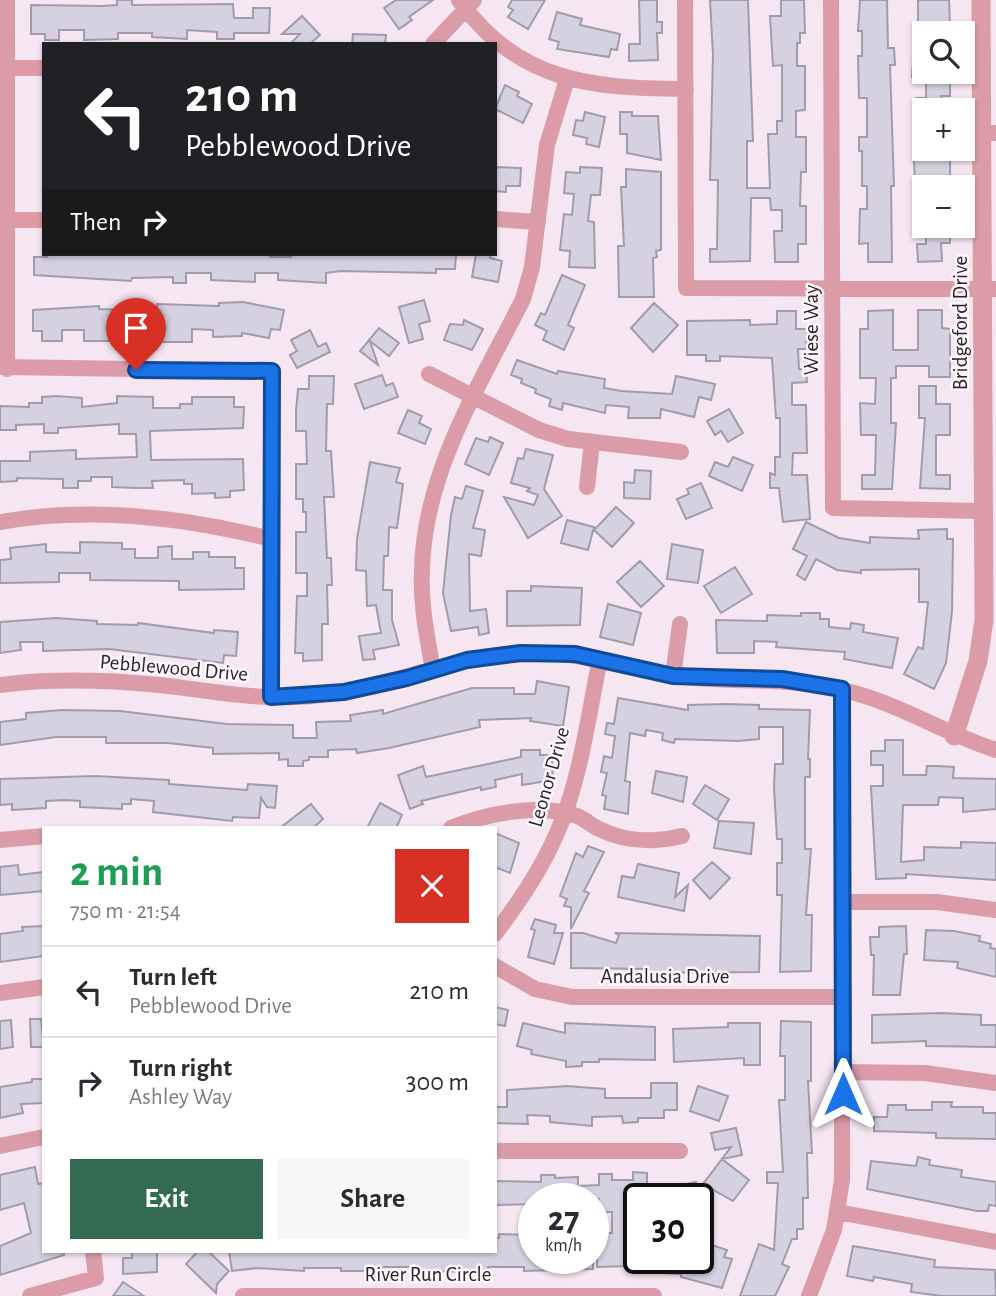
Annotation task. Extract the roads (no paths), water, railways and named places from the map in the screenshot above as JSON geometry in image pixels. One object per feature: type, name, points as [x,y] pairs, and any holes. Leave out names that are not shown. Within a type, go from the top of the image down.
[{"type":"street","points":[[7,0],[4,368],[272,371],[271,697]]},
{"type":"street","points":[[685,0],[686,288],[989,289]]},
{"type":"street","name":"Wiese Way","points":[[831,0],[833,508],[984,511]]},
{"type":"street","name":"Bridgeford Drive","points":[[954,736],[978,661],[990,603],[984,511],[990,437],[989,133],[981,0]]},
{"type":"street","points":[[435,42],[466,3],[508,50],[546,71],[567,79],[618,88],[686,89]]},
{"type":"street","points":[[7,68],[42,68]]},
{"type":"street","points":[[433,670],[422,603],[425,534],[437,479],[474,396],[523,299],[533,267],[547,145],[567,79]]},
{"type":"street","points":[[497,219],[538,222]]},
{"type":"street","points":[[7,220],[42,220]]},
{"type":"street","points":[[429,374],[539,430],[592,442],[681,452]]},
{"type":"street","points":[[587,487],[592,442]]},
{"type":"street","points":[[0,522],[50,516],[138,516],[215,526],[271,539]]},
{"type":"street","points":[[673,676],[680,624]]},
{"type":"street","name":"Pebblewood Drive","points":[[0,685],[109,681],[271,697],[344,692],[467,660],[521,653],[600,659],[673,676],[782,679],[842,689],[901,710],[954,736],[996,750]]},
{"type":"street","name":"Leonor Drive","points":[[497,931],[542,865],[565,813],[600,659]]},
{"type":"street","points":[[809,1296],[828,1250],[838,1212],[842,1180],[842,689]]},
{"type":"street","points":[[458,826],[510,811],[565,813],[575,815],[607,832],[636,840],[682,836]]},
{"type":"street","points":[[0,840],[42,835]]},
{"type":"street","points":[[842,902],[937,902],[996,910]]},
{"type":"street","name":"Andalusia Drive","points":[[497,967],[535,989],[572,997],[843,997]]},
{"type":"street","points":[[0,993],[42,987]]},
{"type":"street","points":[[843,1072],[925,1073],[996,1083]]},
{"type":"street","points":[[0,1146],[42,1138]]},
{"type":"street","points":[[497,1151],[680,1151]]},
{"type":"street","points":[[838,1212],[996,1242]]},
{"type":"street","points":[[30,1296],[96,1278],[93,1253]]},
{"type":"street","name":"River Run Circle","points":[[243,1296],[654,1296]]}]
